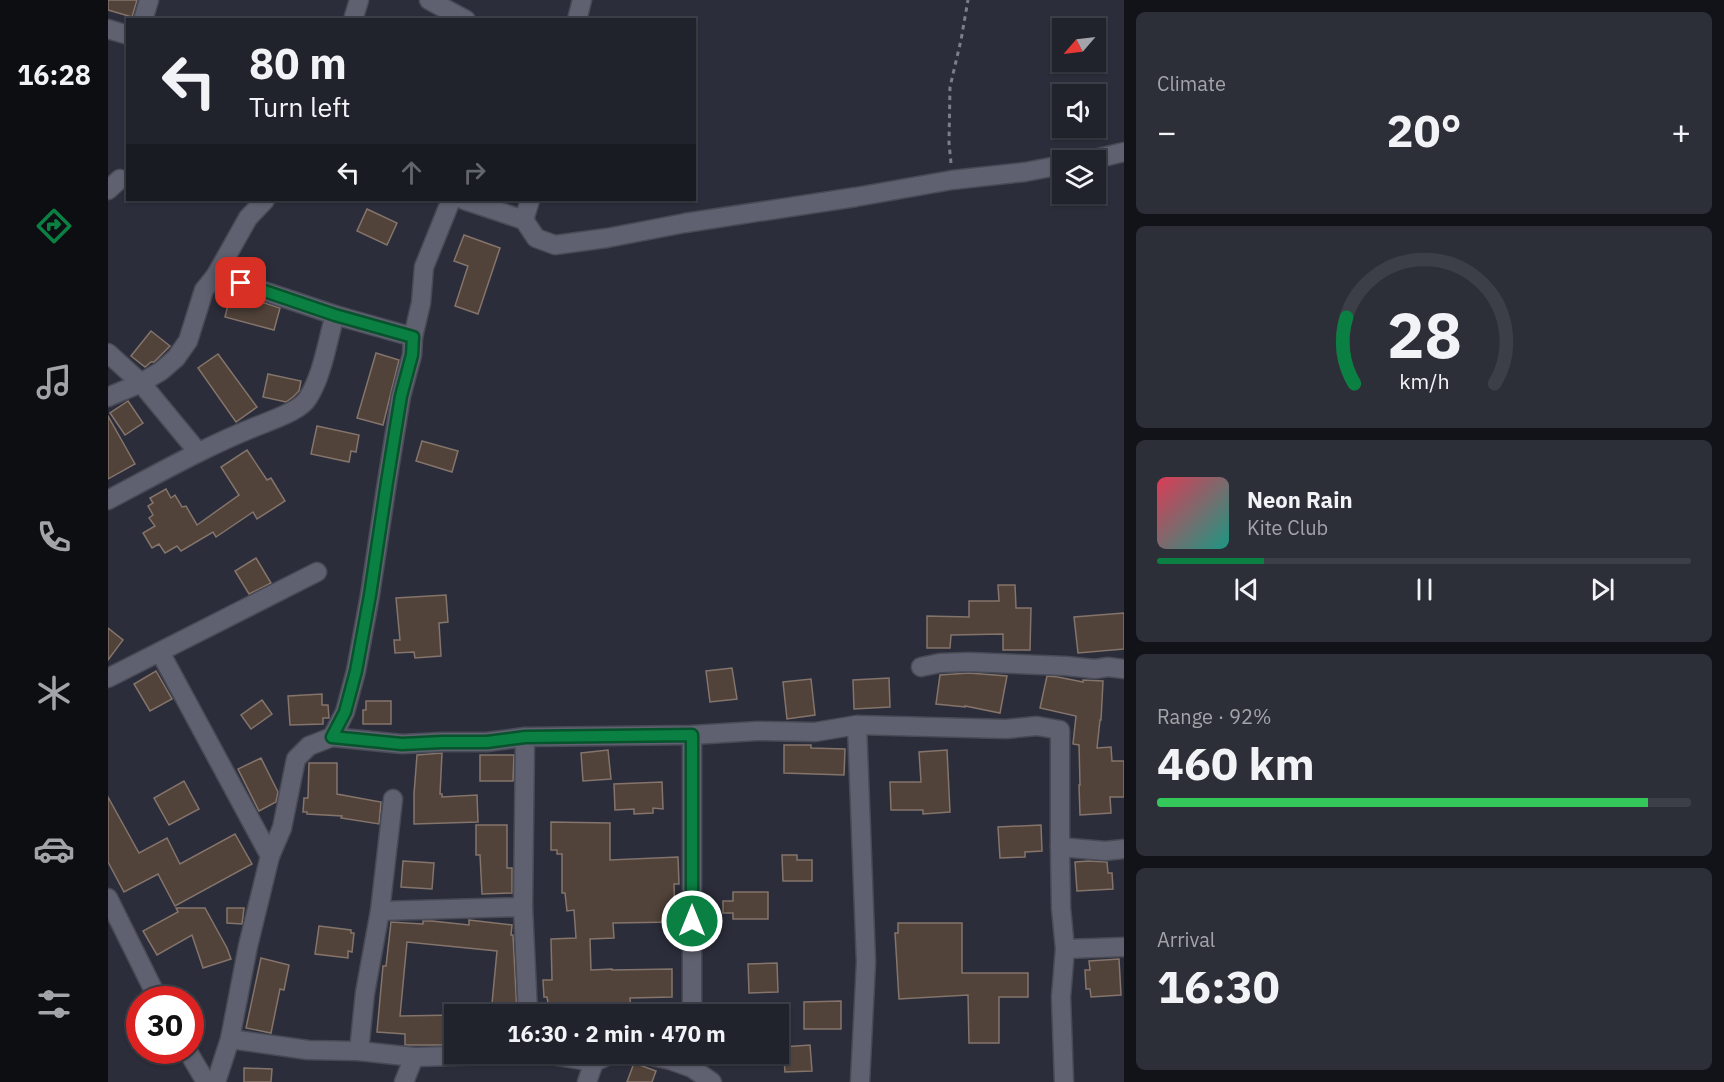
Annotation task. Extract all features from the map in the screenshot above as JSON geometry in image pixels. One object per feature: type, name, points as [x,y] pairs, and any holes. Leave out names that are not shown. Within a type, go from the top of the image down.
[{"type":"street","points":[[144,18],[149,0]]},
{"type":"street","points":[[354,18],[359,0]]},
{"type":"street","points":[[429,0],[462,18]]},
{"type":"street","points":[[578,18],[582,0]]},
{"type":"street","points":[[108,29],[126,34]]},
{"type":"street","points":[[1106,156],[1124,152]]},
{"type":"street","points":[[467,201],[524,220],[536,238],[555,245],[952,180],[1052,167]]},
{"type":"street","points":[[108,397],[141,383],[176,358],[188,341],[204,290],[216,275],[248,218],[264,201]]},
{"type":"street","points":[[332,737],[345,712],[356,671],[401,396],[412,355],[413,337],[421,303],[424,267],[451,201]]},
{"type":"street","points":[[524,220],[530,201]]},
{"type":"street","points":[[216,275],[335,315],[413,337]]},
{"type":"street","points":[[108,500],[198,452],[285,415],[307,400],[319,374],[335,315]]},
{"type":"street","points":[[108,353],[141,383],[198,452]]},
{"type":"street","points":[[108,678],[317,572]]},
{"type":"street","points":[[160,652],[270,856]]},
{"type":"street","points":[[921,667],[940,663],[969,662],[1124,669]]},
{"type":"street","points":[[857,725],[867,962],[860,1082]]},
{"type":"street","points":[[216,1082],[230,1040],[248,946],[270,856],[282,828],[296,759],[309,746],[332,737],[402,744],[487,742],[525,737],[692,735],[757,731],[815,732],[857,725],[1006,729],[1037,726],[1060,730],[1061,908],[1065,949],[1061,998],[1064,1082]]},
{"type":"street","points":[[692,735],[692,1004]]},
{"type":"street","points":[[525,737],[523,907],[528,1004]]},
{"type":"street","points":[[359,1051],[365,993],[380,911],[393,799]]},
{"type":"street","points":[[1060,847],[1105,851],[1124,849]]},
{"type":"street","points":[[108,898],[152,986]]},
{"type":"street","points":[[380,911],[523,907]]},
{"type":"street","points":[[1065,949],[1124,947]]},
{"type":"street","points":[[230,1040],[308,1050],[359,1051],[414,1057],[444,1056]]},
{"type":"street","points":[[404,1082],[414,1057]]},
{"type":"street","points":[[195,1064],[206,1082]]},
{"type":"street","points":[[587,1082],[593,1064]]},
{"type":"street","points":[[695,1064],[712,1082]]},
{"type":"path","points":[[952,180],[949,143],[950,87],[968,0]]},
{"type":"building","points":[[108,0],[137,0],[132,17],[108,10]]},
{"type":"building","points":[[367,209],[397,223],[387,245],[357,231]]},
{"type":"building","points":[[464,235],[500,248],[478,314],[455,306],[468,266],[454,261]]},
{"type":"building","points":[[231,292],[280,308],[274,330],[225,317]]},
{"type":"building","points":[[151,331],[170,346],[154,362],[145,367],[131,356]]},
{"type":"building","points":[[376,353],[399,360],[383,425],[357,418]]},
{"type":"building","points":[[218,354],[257,407],[236,422],[198,368]]},
{"type":"building","points":[[268,374],[301,381],[299,391],[286,402],[263,397]]},
{"type":"building","points":[[128,401],[143,423],[125,435],[110,413]]},
{"type":"building","points":[[108,416],[135,464],[108,479]]},
{"type":"building","points":[[317,426],[359,435],[356,452],[351,451],[349,462],[311,454]]},
{"type":"building","points":[[422,441],[458,451],[452,472],[416,461]]},
{"type":"building","points":[[247,450],[267,480],[271,478],[285,501],[257,519],[253,512],[216,537],[213,532],[181,551],[177,546],[165,553],[159,544],[152,548],[143,533],[155,526],[149,518],[153,515],[148,506],[153,503],[150,498],[166,489],[171,498],[175,495],[182,507],[186,506],[197,525],[239,495],[221,467]]},
{"type":"building","points":[[256,558],[271,583],[249,594],[235,571]]},
{"type":"building","points":[[998,585],[1015,585],[1016,608],[1031,608],[1030,650],[1003,650],[1003,634],[951,635],[950,648],[927,648],[927,616],[969,617],[969,601],[999,601]]},
{"type":"building","points":[[446,595],[448,622],[439,623],[441,656],[415,658],[414,652],[395,653],[394,640],[400,640],[396,598]]},
{"type":"building","points":[[1124,613],[1124,649],[1078,653],[1074,617]]},
{"type":"building","points":[[108,628],[123,640],[108,660]]},
{"type":"building","points":[[732,668],[737,699],[710,702],[706,671]]},
{"type":"building","points":[[156,671],[172,699],[150,711],[134,684]]},
{"type":"building","points":[[969,673],[1007,676],[1000,713],[965,706],[936,704],[940,675]]},
{"type":"building","points":[[1047,676],[1083,682],[1083,680],[1103,681],[1097,748],[1111,747],[1112,761],[1124,761],[1124,797],[1110,797],[1111,813],[1080,815],[1079,745],[1073,744],[1076,716],[1040,708]]},
{"type":"building","points":[[889,678],[890,707],[854,709],[853,680]]},
{"type":"building","points":[[811,679],[815,715],[787,719],[783,682]]},
{"type":"building","points":[[322,694],[322,705],[328,705],[329,718],[323,718],[323,724],[290,725],[288,696]]},
{"type":"building","points":[[262,700],[272,714],[251,729],[241,715]]},
{"type":"building","points":[[366,701],[391,701],[391,724],[363,724],[363,710],[366,710]]},
{"type":"building","points":[[784,745],[845,749],[844,775],[784,773]]},
{"type":"building","points":[[608,750],[611,779],[583,781],[581,753]]},
{"type":"building","points":[[947,750],[950,812],[923,814],[923,810],[891,810],[890,782],[921,782],[919,752]]},
{"type":"building","points":[[442,753],[440,794],[442,797],[477,795],[478,822],[414,824],[417,755]]},
{"type":"building","points":[[480,755],[514,755],[513,781],[480,781]]},
{"type":"building","points":[[261,758],[278,792],[276,802],[259,811],[238,769]]},
{"type":"building","points":[[309,763],[337,763],[337,794],[381,802],[379,824],[341,818],[342,816],[303,812],[304,798],[308,798]]},
{"type":"building","points":[[184,781],[199,809],[169,825],[154,798]]},
{"type":"building","points":[[662,782],[663,809],[653,808],[653,813],[634,814],[634,809],[615,810],[614,784]]},
{"type":"building","points":[[108,797],[139,853],[167,838],[180,864],[235,834],[252,864],[175,906],[158,874],[124,892],[108,862]]},
{"type":"building","points":[[551,822],[610,823],[610,860],[678,857],[679,884],[674,884],[675,922],[613,923],[614,938],[590,939],[591,970],[672,969],[672,997],[630,998],[630,1004],[548,1004],[547,997],[544,997],[543,980],[552,980],[551,939],[576,938],[574,910],[567,911],[565,893],[562,893],[562,854],[557,854],[557,850],[551,850]]},
{"type":"building","points":[[476,825],[507,825],[507,868],[512,868],[512,893],[482,894],[480,855],[476,855]]},
{"type":"building","points":[[1041,825],[1042,851],[1025,852],[1025,857],[1000,858],[998,827]]},
{"type":"building","points":[[782,855],[797,855],[797,860],[812,860],[812,881],[783,881]]},
{"type":"building","points":[[403,861],[434,863],[432,889],[401,887]]},
{"type":"building","points":[[1075,862],[1107,862],[1108,873],[1112,873],[1113,889],[1077,891]]},
{"type":"building","points":[[733,892],[768,892],[768,919],[733,919],[733,913],[723,913],[723,901],[733,901]]},
{"type":"building","points":[[176,908],[205,908],[231,959],[203,968],[192,935],[157,955],[143,931],[178,912]]},
{"type":"building","points":[[227,908],[244,908],[242,924],[227,923]]},
{"type":"building","points":[[469,920],[512,925],[516,1004],[492,1004],[497,951],[407,942],[400,1016],[444,1015],[444,1045],[405,1045],[405,1034],[377,1032],[383,966],[386,966],[391,922],[423,924],[423,921],[432,921],[469,925]]},
{"type":"building","points":[[898,923],[962,923],[962,973],[1028,973],[1028,997],[999,997],[999,1043],[969,1043],[968,995],[899,999],[895,933],[898,933]]},
{"type":"building","points":[[319,926],[351,930],[351,933],[354,933],[352,952],[348,951],[348,958],[315,954]]},
{"type":"building","points":[[261,958],[289,965],[284,990],[280,989],[271,1033],[246,1028]]},
{"type":"building","points":[[1119,959],[1121,995],[1091,997],[1090,989],[1086,989],[1085,970],[1090,970],[1089,961]]},
{"type":"building","points":[[777,963],[778,992],[749,993],[748,964]]},
{"type":"building","points":[[841,1001],[841,1029],[804,1029],[804,1002]]},
{"type":"building","points":[[810,1045],[812,1071],[785,1072],[784,1064],[789,1064],[789,1047]]},
{"type":"building","points":[[634,1064],[656,1071],[652,1082],[627,1082]]},
{"type":"building","points":[[244,1068],[272,1069],[271,1082],[244,1082]]},
{"type":"route","points":[[241,283],[335,315],[413,337],[412,355],[401,396],[356,671],[345,712],[332,737],[402,744],[487,742],[525,737],[692,735],[692,921]]}]
